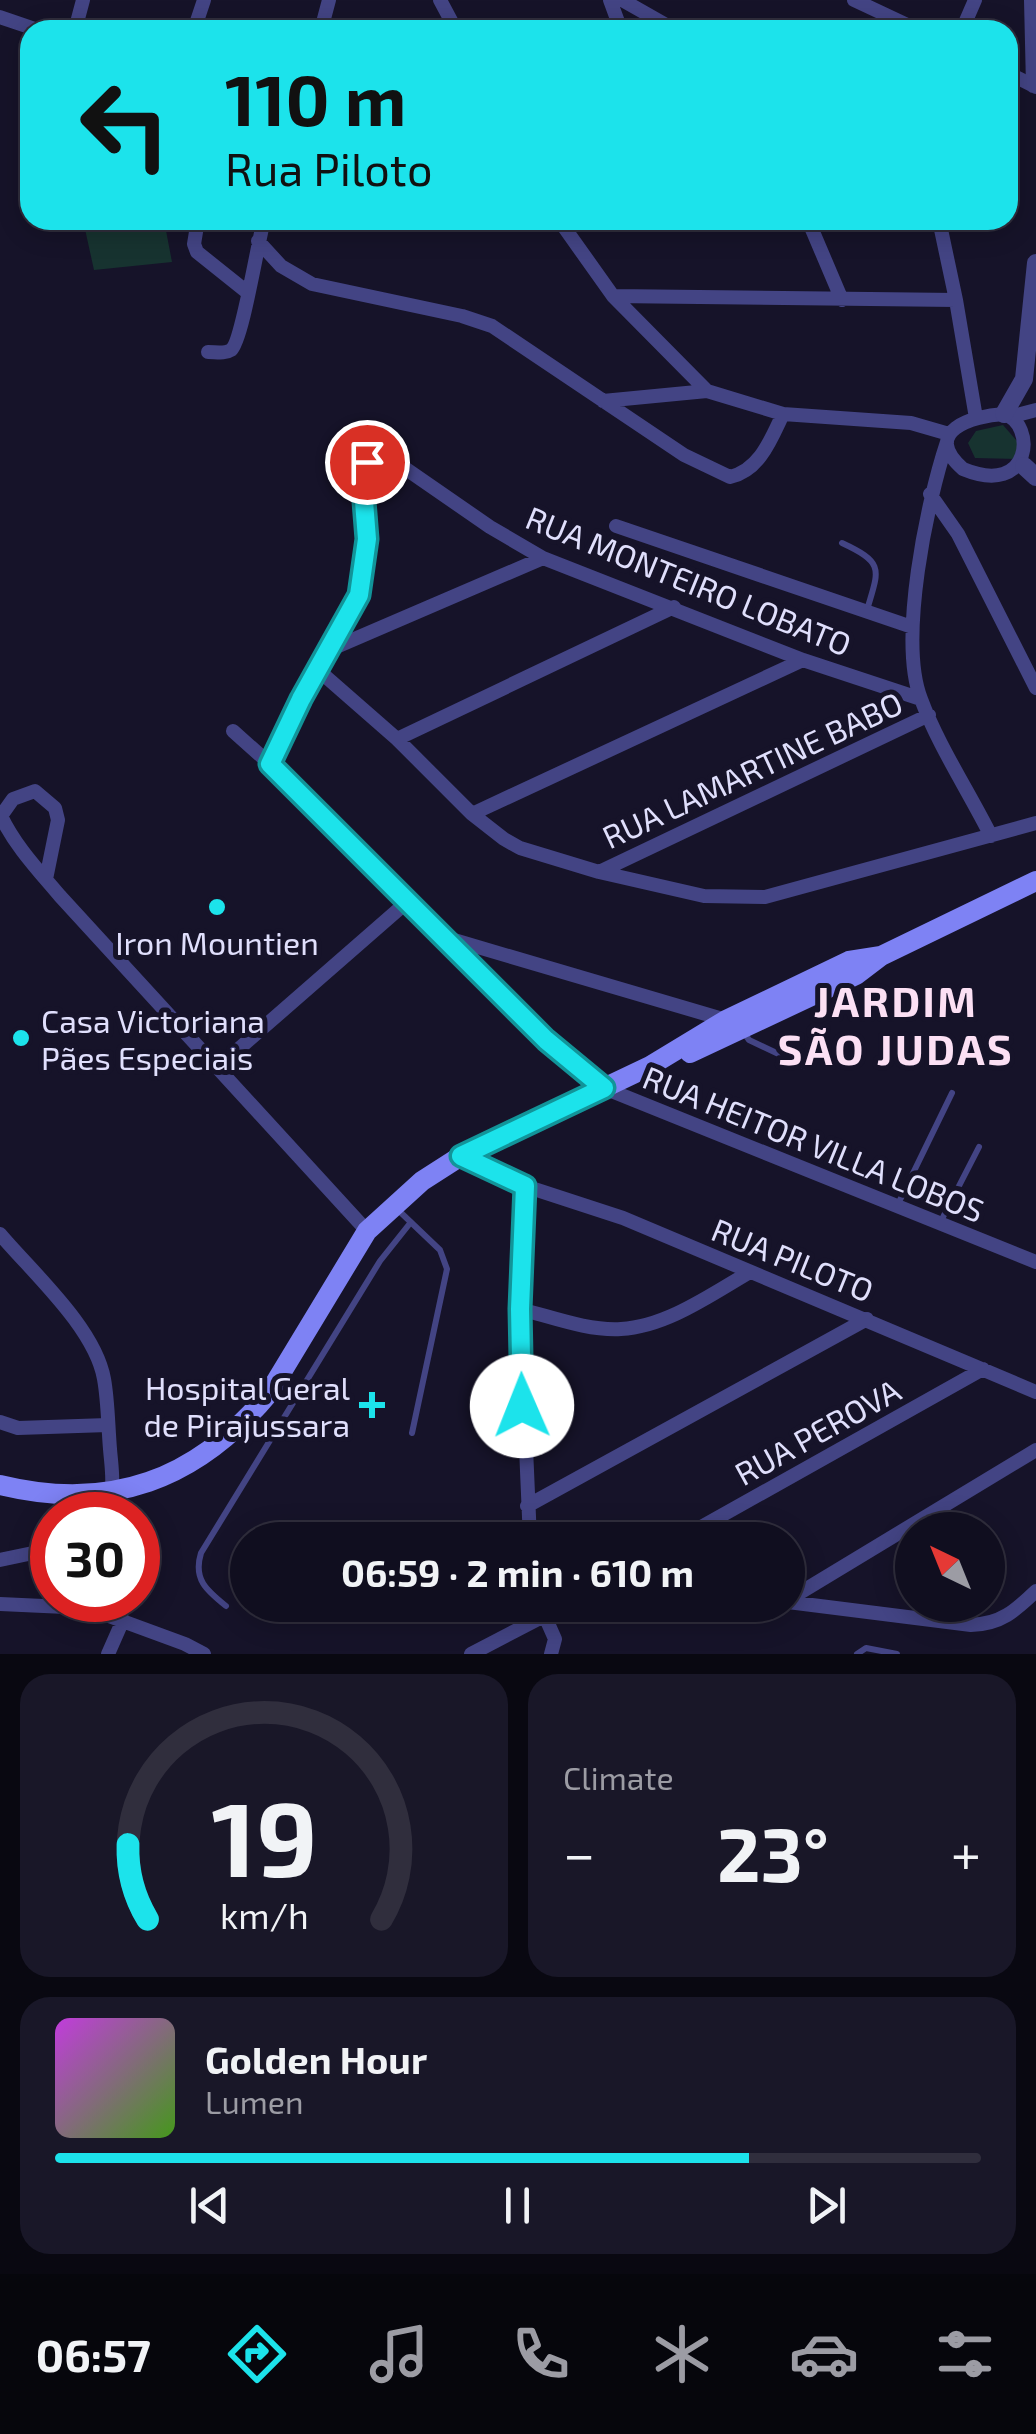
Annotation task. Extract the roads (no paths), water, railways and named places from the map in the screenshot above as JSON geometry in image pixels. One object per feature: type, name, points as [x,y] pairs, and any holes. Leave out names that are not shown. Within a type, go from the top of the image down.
[{"type":"main road","points":[[117,1492],[169,1474],[241,1424],[269,1393],[367,1231],[422,1180],[461,1156],[650,1066],[694,1051],[734,1025],[856,974],[881,956],[1036,881]]},
{"type":"main road","points":[[0,1485],[34,1492]]},
{"type":"street","points":[[622,0],[657,20]]},
{"type":"street","points":[[854,0],[897,20]]},
{"type":"street","points":[[1032,0],[1035,87]]},
{"type":"street","points":[[196,230],[197,252],[247,292]]},
{"type":"street","points":[[208,352],[227,353],[235,347],[261,230]]},
{"type":"street","points":[[566,230],[613,296],[706,391]]},
{"type":"street","points":[[812,230],[842,300]]},
{"type":"street","points":[[941,230],[976,418]]},
{"type":"street","points":[[258,241],[281,266],[312,284],[492,326],[684,455],[730,477],[749,470],[756,462],[784,414]]},
{"type":"street","points":[[937,474],[948,468],[999,474],[1030,471],[1030,442],[1020,423],[1020,412],[1030,383],[1036,263]]},
{"type":"street","points":[[613,296],[956,300]]},
{"type":"street","points":[[603,400],[706,391],[784,414],[911,423],[948,438]]},
{"type":"street","points":[[991,836],[921,699],[912,666],[912,627],[930,494],[948,438],[964,421],[1020,412]]},
{"type":"street","points":[[948,438],[951,455],[962,469]]},
{"type":"street","name":"RUA MONTEIRO LOBATO","points":[[270,764],[359,595],[367,539],[362,476],[367,462],[375,455],[390,455],[490,527],[542,558],[804,660],[921,699]]},
{"type":"street","points":[[930,494],[964,544],[1036,688]]},
{"type":"street","points":[[616,526],[912,627]]},
{"type":"street","points":[[329,650],[542,558]]},
{"type":"street","points":[[397,739],[674,607]]},
{"type":"street","points":[[472,814],[804,660]]},
{"type":"street","points":[[317,670],[397,739],[472,814],[520,848],[599,872],[704,896],[765,898],[1036,823]]},
{"type":"street","name":"RUA LAMARTINE BABO","points":[[599,872],[929,715]]},
{"type":"street","name":"RUA HEITOR VILLA LOBOS","points":[[232,731],[270,764],[546,1040],[604,1088],[1036,1262]]},
{"type":"street","points":[[46,879],[58,820],[55,808],[35,792],[13,799],[1,816],[8,832],[46,879],[367,1231]]},
{"type":"street","points":[[218,1067],[407,902]]},
{"type":"street","points":[[444,937],[734,1025]]},
{"type":"street","name":"RUA PILOTO","points":[[461,1156],[525,1186],[622,1218],[1036,1392]]},
{"type":"street","points":[[525,1186],[520,1309],[528,1522]]},
{"type":"street","points":[[0,1234],[90,1344],[104,1377],[113,1492]]},
{"type":"street","points":[[520,1309],[620,1329],[660,1320],[750,1272]]},
{"type":"street","points":[[527,1506],[867,1320]]},
{"type":"street","name":"RUA PEROVA","points":[[710,1522],[982,1370]]},
{"type":"street","points":[[0,1422],[18,1428],[108,1424]]},
{"type":"street","points":[[805,1591],[1036,1450]]},
{"type":"street","points":[[0,1560],[30,1554]]},
{"type":"street","points":[[805,1603],[971,1625],[990,1624],[1005,1618],[1036,1591]]},
{"type":"street","points":[[0,1604],[30,1605]]},
{"type":"street","points":[[108,1654],[121,1622]]},
{"type":"street","points":[[127,1622],[204,1654]]},
{"type":"street","points":[[471,1654],[523,1622]]},
{"type":"street","points":[[547,1622],[554,1638],[551,1654]]},
{"type":"lane","points":[[842,544],[868,555],[876,563],[878,572],[866,612]]},
{"type":"lane","points":[[734,1025],[749,1040],[806,1067]]},
{"type":"lane","points":[[897,1206],[952,1093]]},
{"type":"lane","points":[[940,1224],[979,1146]]},
{"type":"lane","points":[[392,1205],[440,1250],[447,1269],[412,1434]]},
{"type":"lane","points":[[226,1606],[198,1578],[201,1553],[380,1261],[410,1222]]},
{"type":"lane","points":[[857,1654],[866,1648],[897,1654]]},
{"type":"place","name":"Iron Mountien","points":[[217,907]]},
{"type":"place","name":"Casa Victoriana Pães Especiais","points":[[21,1038]]},
{"type":"place","name":"Hospital Geral de Pirajussara","points":[[372,1405]]},
{"type":"district","name":"JARDIM SÃO JUDAS","points":[[896,1024]]}]
